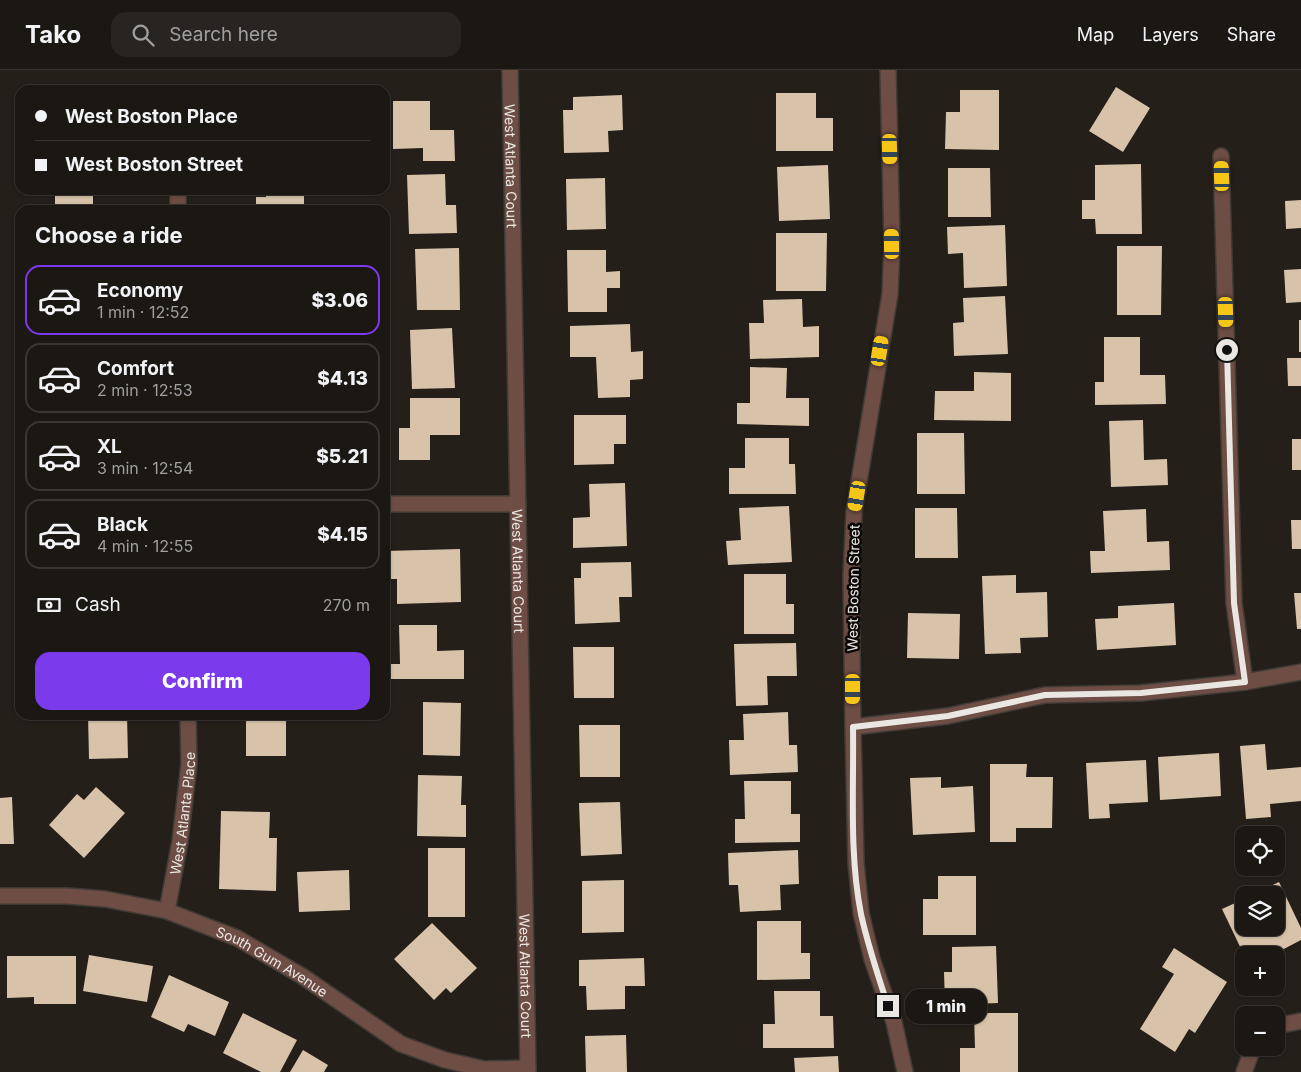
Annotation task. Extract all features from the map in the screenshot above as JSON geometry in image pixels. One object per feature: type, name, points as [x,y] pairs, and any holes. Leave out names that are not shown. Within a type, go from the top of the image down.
[{"type":"street","name":"West Atlanta Court","points":[[510,70],[528,1070]]},
{"type":"street","name":"West Boston Street","points":[[888,70],[892,261],[890,294],[854,512],[851,576],[853,727],[856,864],[861,913],[872,959],[894,1022],[905,1072]]},
{"type":"street","points":[[1221,156],[1234,603],[1245,682]]},
{"type":"street","points":[[390,504],[518,504]]},
{"type":"street","points":[[853,727],[948,716],[1045,695],[1141,693],[1245,682],[1301,672]]},
{"type":"street","name":"West Atlanta Place","points":[[167,911],[180,841],[189,764],[188,720]]},
{"type":"street","name":"South Gum Avenue","points":[[0,896],[76,896],[167,911],[237,938],[302,976],[401,1044],[445,1060],[484,1069],[528,1070]]},
{"type":"street","points":[[1285,1024],[1301,1021]]},
{"type":"street","points":[[1244,1072],[1250,1056]]},
{"type":"building","points":[[1116,87],[1150,108],[1123,152],[1089,131]]},
{"type":"building","points":[[960,90],[999,90],[999,150],[945,149],[946,112],[960,112]]},
{"type":"building","points":[[776,93],[816,93],[816,118],[833,118],[833,151],[776,151]]},
{"type":"building","points":[[622,95],[623,130],[608,131],[609,152],[564,153],[563,110],[573,110],[573,97]]},
{"type":"building","points":[[393,101],[430,101],[430,130],[454,130],[455,161],[423,161],[423,148],[393,149]]},
{"type":"building","points":[[1141,164],[1142,234],[1096,234],[1095,219],[1082,219],[1082,200],[1095,200],[1095,165]]},
{"type":"building","points":[[828,165],[830,219],[779,221],[777,167]]},
{"type":"building","points":[[948,168],[990,168],[991,217],[948,217]]},
{"type":"building","points":[[445,174],[446,205],[456,205],[457,233],[409,234],[407,175]]},
{"type":"building","points":[[605,178],[606,229],[567,230],[566,179]]},
{"type":"building","points":[[55,195],[93,195],[93,205],[55,205]]},
{"type":"building","points":[[266,195],[304,195],[304,205],[256,205],[256,197],[266,197]]},
{"type":"building","points":[[1301,200],[1301,228],[1286,229],[1285,201]]},
{"type":"building","points":[[1005,225],[1007,286],[964,288],[963,253],[948,254],[947,227]]},
{"type":"building","points":[[776,233],[827,233],[826,291],[776,291]]},
{"type":"building","points":[[1117,246],[1162,246],[1161,315],[1117,315]]},
{"type":"building","points":[[459,248],[460,310],[417,310],[415,249]]},
{"type":"building","points":[[567,250],[606,250],[606,272],[620,271],[620,288],[607,288],[607,312],[568,312]]},
{"type":"building","points":[[1301,269],[1301,302],[1286,303],[1284,270]]},
{"type":"building","points":[[1005,296],[1008,354],[954,356],[953,323],[964,322],[963,298]]},
{"type":"building","points":[[802,299],[803,327],[819,326],[819,357],[750,359],[749,323],[764,323],[763,300]]},
{"type":"building","points":[[1299,320],[1301,320],[1301,352],[1299,352]]},
{"type":"building","points":[[630,324],[631,352],[643,351],[643,379],[630,380],[630,397],[598,398],[596,357],[570,357],[570,326]]},
{"type":"building","points":[[452,328],[455,388],[412,389],[410,330]]},
{"type":"building","points":[[1104,337],[1140,337],[1140,375],[1165,375],[1166,404],[1095,405],[1095,382],[1104,382]]},
{"type":"building","points":[[1287,358],[1301,358],[1301,386],[1288,386]]},
{"type":"building","points":[[750,367],[787,368],[786,398],[809,398],[809,426],[737,424],[737,403],[750,403]]},
{"type":"building","points":[[974,372],[1011,373],[1011,421],[934,420],[935,391],[974,391]]},
{"type":"building","points":[[410,398],[460,398],[460,435],[430,435],[430,460],[399,460],[399,428],[410,428]]},
{"type":"building","points":[[574,415],[626,415],[626,444],[614,444],[614,464],[574,465]]},
{"type":"building","points":[[1143,420],[1144,460],[1167,459],[1168,485],[1111,487],[1109,421]]},
{"type":"building","points":[[917,433],[964,433],[965,494],[917,494]]},
{"type":"building","points":[[745,438],[789,438],[789,464],[795,464],[796,494],[729,494],[729,468],[745,468]]},
{"type":"building","points":[[1292,439],[1301,439],[1301,470],[1292,470]]},
{"type":"building","points":[[625,483],[627,546],[573,548],[573,518],[590,517],[589,484]]},
{"type":"building","points":[[789,506],[792,562],[728,565],[726,541],[741,540],[739,508]]},
{"type":"building","points":[[915,508],[957,508],[958,558],[915,558]]},
{"type":"building","points":[[1146,509],[1147,542],[1169,541],[1170,570],[1091,573],[1090,551],[1105,551],[1103,511]]},
{"type":"building","points":[[1291,520],[1301,520],[1301,549],[1292,549]]},
{"type":"building","points":[[460,549],[461,602],[397,604],[397,579],[390,579],[390,551]]},
{"type":"building","points":[[631,562],[632,597],[619,597],[620,622],[575,624],[574,578],[581,578],[581,563]]},
{"type":"building","points":[[744,574],[786,574],[786,604],[794,604],[794,634],[744,634]]},
{"type":"building","points":[[1016,575],[1016,593],[1047,592],[1048,637],[1020,638],[1021,653],[985,654],[982,576]]},
{"type":"building","points":[[1294,593],[1301,593],[1301,629],[1297,629]]},
{"type":"building","points":[[1174,603],[1176,645],[1097,650],[1095,619],[1118,618],[1118,606]]},
{"type":"building","points":[[908,613],[960,614],[959,659],[907,658]]},
{"type":"building","points":[[399,625],[437,625],[437,651],[464,650],[464,679],[391,679],[391,664],[400,664]]},
{"type":"building","points":[[796,643],[797,676],[767,676],[768,705],[736,706],[734,644]]},
{"type":"building","points":[[573,647],[614,647],[614,698],[574,698]]},
{"type":"building","points":[[423,702],[461,703],[460,756],[423,755]]},
{"type":"building","points":[[788,712],[789,745],[797,745],[798,772],[730,775],[729,740],[744,740],[743,714]]},
{"type":"building","points":[[88,720],[127,720],[128,758],[89,759]]},
{"type":"building","points":[[246,720],[286,720],[286,756],[246,756]]},
{"type":"building","points":[[579,725],[620,725],[620,777],[580,777]]},
{"type":"building","points":[[1265,744],[1267,770],[1301,767],[1301,801],[1270,804],[1271,817],[1246,819],[1240,746]]},
{"type":"building","points":[[1219,753],[1221,796],[1160,800],[1158,757]]},
{"type":"building","points":[[1146,760],[1148,802],[1109,804],[1110,818],[1089,819],[1086,763]]},
{"type":"building","points":[[990,764],[1027,764],[1026,777],[1053,777],[1052,828],[1016,828],[1016,842],[990,842]]},
{"type":"building","points":[[418,775],[462,776],[461,805],[466,805],[466,837],[417,836]]},
{"type":"building","points":[[941,777],[941,788],[973,786],[975,832],[913,835],[910,778]]},
{"type":"building","points":[[744,781],[791,781],[791,814],[800,814],[800,842],[735,843],[735,819],[745,819]]},
{"type":"building","points":[[96,787],[125,813],[84,858],[49,825],[77,794],[84,800]]},
{"type":"building","points":[[12,797],[14,844],[0,844],[0,798]]},
{"type":"building","points":[[620,802],[622,854],[581,856],[579,803]]},
{"type":"building","points":[[221,811],[270,812],[269,838],[277,838],[276,891],[219,889]]},
{"type":"building","points":[[428,848],[465,848],[465,917],[428,917]]},
{"type":"building","points":[[798,850],[799,884],[780,885],[781,910],[740,912],[738,885],[729,885],[728,853]]},
{"type":"building","points":[[349,870],[350,910],[299,912],[297,872]]},
{"type":"building","points":[[938,876],[976,876],[976,935],[923,935],[923,899],[938,899]]},
{"type":"building","points":[[624,880],[624,932],[582,933],[582,881]]},
{"type":"building","points":[[1279,882],[1281,886],[1271,886]]},
{"type":"building","points":[[1285,895],[1301,928],[1301,940],[1285,948],[1285,946],[1240,946],[1222,909],[1235,903],[1235,936],[1285,936]]},
{"type":"building","points":[[757,921],[801,921],[801,953],[810,953],[810,979],[757,980]]},
{"type":"building","points":[[432,923],[477,968],[451,993],[446,988],[434,1000],[394,959]]},
{"type":"building","points":[[996,946],[998,1003],[945,1005],[944,972],[952,972],[952,947]]},
{"type":"building","points":[[1174,948],[1227,982],[1195,1033],[1189,1029],[1175,1052],[1140,1029],[1174,974],[1162,967]]},
{"type":"building","points":[[89,955],[153,966],[147,1002],[83,991]]},
{"type":"building","points":[[7,956],[76,956],[76,1004],[34,1004],[34,997],[7,998]]},
{"type":"building","points":[[644,958],[645,986],[625,986],[625,1009],[587,1010],[586,986],[579,986],[579,960]]},
{"type":"building","points":[[169,975],[229,1002],[215,1036],[188,1024],[184,1032],[151,1017]]},
{"type":"building","points":[[774,991],[820,991],[820,1016],[833,1016],[834,1048],[763,1048],[763,1024],[775,1024]]},
{"type":"building","points":[[243,1013],[297,1040],[280,1072],[261,1072],[223,1053]]},
{"type":"building","points":[[974,1013],[1018,1013],[1018,1072],[960,1072],[960,1048],[975,1048]]},
{"type":"building","points":[[626,1035],[627,1072],[586,1072],[585,1036]]},
{"type":"building","points":[[303,1050],[328,1065],[324,1072],[290,1072]]},
{"type":"building","points":[[838,1056],[839,1072],[795,1072],[794,1058]]},
{"type":"route","points":[[888,1006],[872,959],[861,913],[856,864],[853,727],[948,716],[1045,695],[1141,693],[1245,682],[1234,603],[1227,350]]}]
